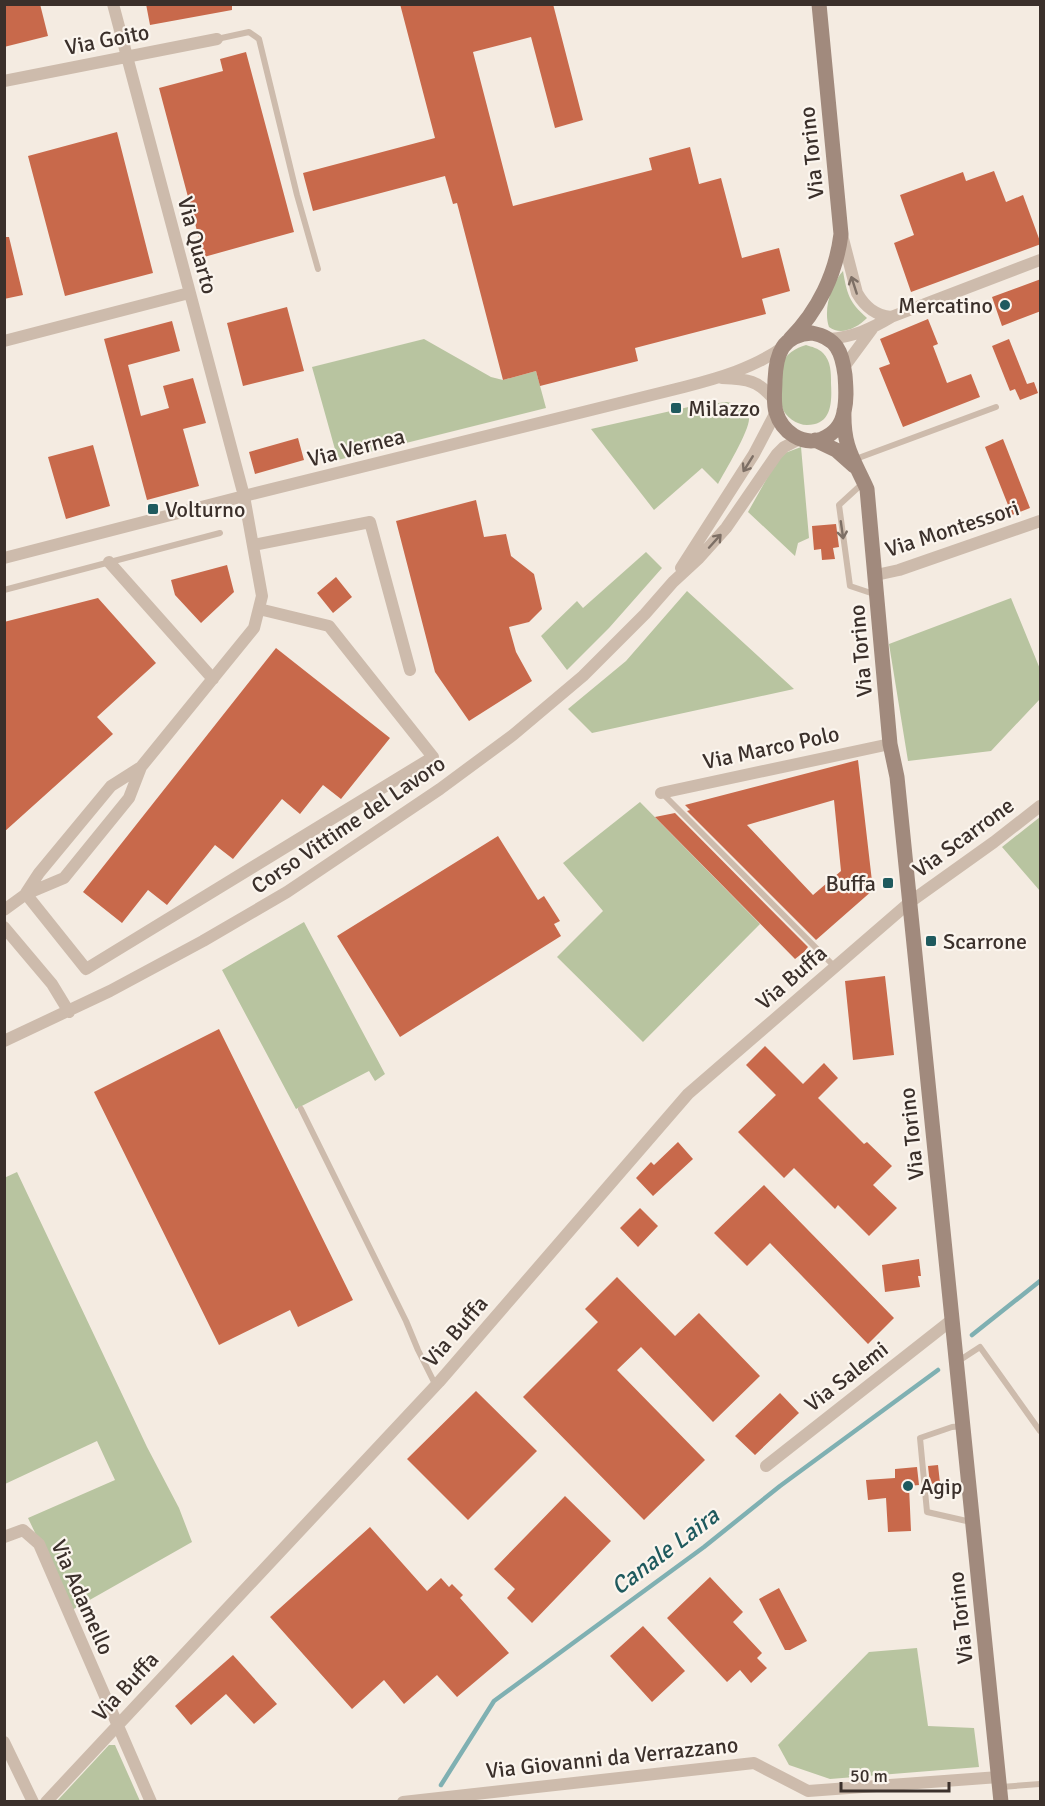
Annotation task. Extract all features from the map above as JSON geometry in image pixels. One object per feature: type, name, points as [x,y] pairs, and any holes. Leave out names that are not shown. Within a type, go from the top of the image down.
[{"type":"main road","name":"Via Torino","points":[[819,4],[841,234],[837,258],[823,295]]},
{"type":"main road","points":[[823,295],[822,321],[826,338]]},
{"type":"main road","points":[[823,295],[804,325],[786,343],[778,355],[775,407],[788,431],[836,450],[852,462]]},
{"type":"main road","points":[[786,343],[804,334],[812,333],[836,345],[842,355],[846,393],[844,436],[852,462]]},
{"type":"main road","points":[[808,440],[823,438],[835,431],[844,411]]},
{"type":"main road","name":"Via Torino","points":[[852,462],[867,489],[890,744],[897,777],[1000,1789]]},
{"type":"street","name":"Via Quarto","points":[[113,4],[244,496],[262,596],[259,609]]},
{"type":"street","name":"Via Goito","points":[[4,81],[217,39]]},
{"type":"street","points":[[841,234],[856,293],[872,311],[891,317]]},
{"type":"street","points":[[826,338],[852,336],[891,317],[1041,260]]},
{"type":"street","points":[[4,341],[189,293]]},
{"type":"street","points":[[844,367],[872,328]]},
{"type":"street","points":[[718,378],[767,358],[786,343]]},
{"type":"street","points":[[673,582],[754,454],[775,407],[766,390],[756,383],[741,379],[718,378]]},
{"type":"street","name":"Via Vernea","points":[[4,558],[718,378]]},
{"type":"street","points":[[673,582],[726,528],[777,454],[784,447],[808,440]]},
{"type":"street","name":"Via Montessori","points":[[876,575],[899,570],[1041,520]]},
{"type":"street","points":[[253,545],[370,522],[410,670]]},
{"type":"street","points":[[109,562],[213,679]]},
{"type":"street","name":"Corso Vittime del Lavoro","points":[[4,1041],[69,1012],[193,946],[287,892],[440,789],[513,735],[583,676],[645,614],[673,582]]},
{"type":"street","points":[[4,910],[26,894],[64,878],[129,798],[141,767],[254,628],[259,609],[328,626],[432,757],[86,969],[26,894]]},
{"type":"street","name":"Via Marco Polo","points":[[662,793],[890,744]]},
{"type":"street","points":[[26,894],[39,873],[111,786],[141,767]]},
{"type":"street","name":"Via Scarrone","points":[[910,902],[1041,806]]},
{"type":"street","name":"Via Buffa","points":[[46,1802],[436,1385],[688,1094],[910,902]]},
{"type":"street","points":[[4,927],[52,984],[69,1012]]},
{"type":"street","name":"Via Salemi","points":[[765,1466],[953,1319]]},
{"type":"street","name":"Via Adamello","points":[[4,1537],[23,1530],[39,1544],[151,1802]]},
{"type":"street","points":[[4,1742],[33,1802]]},
{"type":"street","name":"Via Giovanni da Verrazzano","points":[[403,1802],[754,1763],[808,1791],[1000,1789]]},
{"type":"lane","points":[[217,39],[249,32],[259,39],[297,195],[318,269]]},
{"type":"lane","points":[[852,462],[996,407]]},
{"type":"lane","points":[[864,482],[839,505],[850,586],[878,595]]},
{"type":"lane","points":[[4,590],[220,532]]},
{"type":"lane","points":[[662,793],[835,967]]},
{"type":"lane","points":[[301,1109],[436,1385]]},
{"type":"lane","points":[[957,1362],[980,1347],[1041,1431]]},
{"type":"lane","points":[[963,1426],[952,1426],[920,1438],[927,1512],[973,1522]]},
{"type":"lane","points":[[1000,1789],[1041,1784]]},
{"type":"green space","points":[[843,271],[850,297],[867,318],[854,328],[839,331],[829,327],[827,313],[832,290]]},
{"type":"green space","points":[[424,339],[491,377],[503,380],[536,371],[546,408],[338,460],[312,367]]},
{"type":"green space","points":[[806,345],[819,350],[828,360],[831,371],[831,390],[829,411],[826,417],[815,424],[803,425],[789,417],[782,407],[781,365],[791,352]]},
{"type":"green space","points":[[727,402],[744,408],[749,418],[741,441],[718,484],[702,468],[654,510],[591,429],[693,406]]},
{"type":"green space","points":[[801,447],[809,538],[798,543],[795,556],[748,512],[775,464],[785,453]]},
{"type":"green space","points":[[646,552],[662,568],[609,628],[567,670],[541,636],[577,601],[583,608]]},
{"type":"green space","points":[[687,591],[794,689],[592,733],[568,709],[626,661]]},
{"type":"green space","points":[[1011,598],[1040,669],[1040,699],[991,751],[908,761],[889,644]]},
{"type":"green space","points":[[640,802],[760,924],[643,1042],[557,957],[603,911],[563,863]]},
{"type":"green space","points":[[1040,817],[1040,891],[1002,847]]},
{"type":"green space","points":[[304,922],[385,1074],[375,1081],[369,1071],[296,1109],[222,970]]},
{"type":"green space","points":[[17,1172],[147,1447],[179,1508],[192,1542],[72,1610],[28,1518],[115,1480],[97,1441],[5,1484],[4,1178]]},
{"type":"green space","points":[[917,1648],[928,1726],[974,1728],[979,1767],[830,1779],[789,1765],[778,1745],[869,1652]]},
{"type":"green space","points":[[109,1745],[115,1745],[140,1801],[57,1801]]},
{"type":"building","points":[[4,4],[40,4],[48,36],[4,47]]},
{"type":"building","points":[[146,4],[232,4],[232,10],[150,25]]},
{"type":"building","points":[[400,4],[553,4],[583,120],[555,128],[531,37],[473,52],[513,206],[652,170],[649,158],[690,147],[699,184],[721,178],[742,258],[779,248],[790,291],[762,299],[766,314],[635,348],[638,361],[540,386],[536,371],[503,380],[457,203],[453,204],[445,176],[313,211],[303,173],[435,138]]},
{"type":"building","points":[[246,52],[294,232],[204,257],[159,88],[223,71],[220,59]]},
{"type":"building","points":[[117,132],[153,273],[65,296],[28,156]]},
{"type":"building","points":[[994,171],[1006,202],[1023,195],[1041,244],[911,292],[894,243],[914,235],[900,195],[963,172],[966,181]]},
{"type":"building","points":[[4,237],[9,237],[23,295],[4,299]]},
{"type":"building","points":[[1041,279],[1041,311],[1002,326],[992,297]]},
{"type":"building","points":[[287,307],[304,371],[243,386],[227,323]]},
{"type":"building","points":[[928,319],[938,344],[933,346],[947,383],[971,374],[980,397],[903,427],[879,368],[890,364],[880,339]]},
{"type":"building","points":[[172,321],[180,351],[128,365],[141,416],[169,408],[163,386],[193,378],[206,423],[183,429],[199,486],[147,500],[104,339]]},
{"type":"building","points":[[1009,339],[1027,384],[1034,382],[1038,393],[1020,400],[1015,389],[1010,391],[992,346]]},
{"type":"building","points":[[298,438],[304,460],[255,474],[249,452]]},
{"type":"building","points":[[1003,439],[1030,508],[1012,515],[985,447]]},
{"type":"building","points":[[93,445],[110,506],[66,519],[48,457]]},
{"type":"building","points":[[476,500],[484,537],[506,534],[511,556],[534,574],[542,609],[529,622],[509,627],[516,652],[532,681],[469,721],[435,672],[396,521]]},
{"type":"building","points":[[836,524],[839,547],[833,548],[835,559],[822,560],[821,549],[814,550],[812,526]]},
{"type":"building","points":[[227,565],[234,592],[201,623],[175,595],[171,580]]},
{"type":"building","points":[[336,577],[352,597],[333,613],[317,593]]},
{"type":"building","points":[[98,598],[156,663],[97,717],[113,734],[4,832],[4,622]]},
{"type":"building","points":[[276,648],[390,738],[341,799],[323,785],[300,814],[282,799],[233,859],[215,845],[167,905],[148,890],[122,923],[83,892]]},
{"type":"building","points":[[858,760],[873,890],[816,940],[687,811],[690,810],[685,805]],"holes":[[[834,800],[841,871],[813,895],[747,825]]]},
{"type":"building","points":[[675,813],[808,947],[804,952],[795,959],[655,817]]},
{"type":"building","points":[[498,836],[538,900],[544,896],[560,921],[554,924],[561,936],[400,1037],[337,936]]},
{"type":"building","points":[[885,976],[894,1055],[853,1060],[845,981]]},
{"type":"building","points":[[219,1029],[353,1300],[298,1327],[290,1310],[219,1345],[94,1092]]},
{"type":"building","points":[[765,1046],[803,1084],[824,1063],[838,1078],[818,1098],[864,1144],[867,1142],[892,1166],[873,1185],[897,1208],[869,1236],[838,1205],[835,1209],[794,1168],[784,1178],[738,1132],[776,1095],[746,1065]]},
{"type":"building","points":[[678,1142],[693,1159],[653,1196],[636,1178],[651,1162],[654,1165]]},
{"type":"building","points":[[764,1185],[894,1318],[868,1344],[770,1243],[747,1266],[714,1233]]},
{"type":"building","points":[[640,1208],[658,1226],[638,1247],[620,1228]]},
{"type":"building","points":[[919,1259],[920,1287],[885,1292],[882,1265]]},
{"type":"building","points":[[617,1277],[675,1336],[699,1313],[760,1376],[713,1422],[641,1347],[617,1370],[705,1460],[644,1520],[523,1397],[598,1322],[585,1309]]},
{"type":"building","points":[[476,1391],[537,1451],[468,1520],[407,1459]]},
{"type":"building","points":[[780,1393],[799,1413],[755,1455],[735,1436]]},
{"type":"building","points":[[938,1465],[940,1483],[930,1484],[928,1466]]},
{"type":"building","points":[[917,1467],[919,1485],[909,1486],[911,1531],[888,1532],[886,1498],[868,1500],[866,1480],[895,1478],[895,1469]]},
{"type":"building","points":[[565,1496],[611,1541],[532,1623],[507,1598],[515,1589],[494,1569]]},
{"type":"building","points":[[370,1527],[427,1591],[441,1578],[449,1587],[452,1584],[463,1595],[460,1598],[509,1653],[457,1697],[437,1675],[404,1704],[384,1680],[352,1709],[270,1617]]},
{"type":"building","points":[[710,1577],[743,1612],[733,1622],[762,1653],[757,1658],[767,1668],[751,1683],[740,1670],[727,1682],[667,1618]]},
{"type":"building","points":[[779,1588],[807,1641],[790,1650],[785,1650],[759,1599]]},
{"type":"building","points":[[643,1626],[685,1671],[652,1702],[610,1656]]},
{"type":"building","points":[[233,1655],[277,1704],[254,1724],[226,1694],[191,1725],[175,1706]]},
{"type":"waterway","points":[[972,1335],[1040,1281]]},
{"type":"waterway","name":"Canale Laira","points":[[441,1785],[494,1701],[704,1547],[780,1486],[938,1370]]},
{"type":"place","name":"Mercatino","points":[[1005,305]]},
{"type":"place","name":"Milazzo","points":[[676,408]]},
{"type":"place","name":"Volturno","points":[[153,509]]},
{"type":"place","name":"Buffa","points":[[888,883]]},
{"type":"place","name":"Scarrone","points":[[931,941]]},
{"type":"place","name":"Agip","points":[[908,1486]]}]
